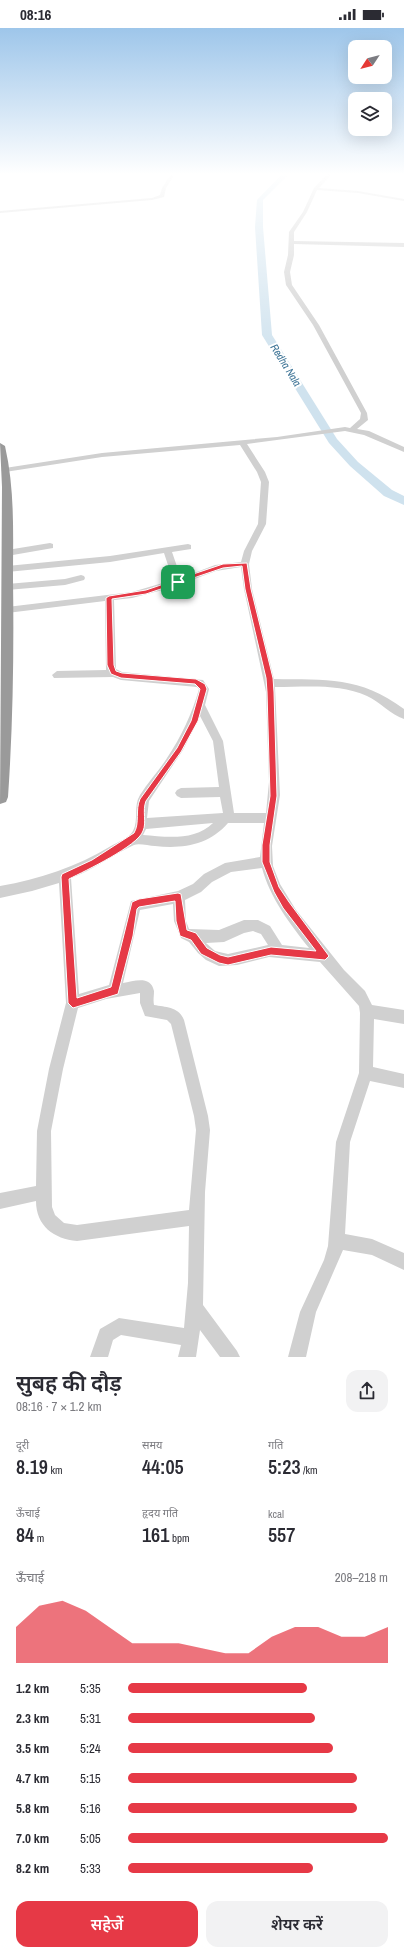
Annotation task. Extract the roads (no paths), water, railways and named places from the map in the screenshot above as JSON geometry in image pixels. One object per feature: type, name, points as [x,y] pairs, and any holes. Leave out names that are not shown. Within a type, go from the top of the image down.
[{"type":"highway","points":[[0,446],[5,470],[3,538],[7,552],[0,797]]},
{"type":"street","points":[[291,236],[291,255],[287,272],[289,285],[316,325],[364,413],[364,420],[353,430]]},
{"type":"street","points":[[290,242],[404,245]]},
{"type":"street","points":[[5,470],[102,455],[242,442],[333,431],[353,430],[379,438],[404,450]]},
{"type":"street","points":[[242,442],[263,475],[265,488],[262,524],[248,551],[245,564],[248,589],[270,683],[274,783],[271,818],[266,845],[266,862],[276,889],[286,905],[344,981],[361,995],[366,1004],[366,1072],[343,1142],[337,1241],[333,1259],[306,1316],[298,1357]]},
{"type":"street","points":[[7,552],[50,546]]},
{"type":"street","points":[[7,569],[110,559],[188,547]]},
{"type":"street","points":[[167,550],[178,582]]},
{"type":"street","points":[[5,617],[146,592],[223,566],[245,564]]},
{"type":"street","points":[[5,588],[65,582],[81,578]]},
{"type":"street","points":[[0,892],[65,877],[95,863],[133,839],[140,830],[140,806],[179,750],[200,706],[204,689],[200,683],[121,676],[111,669],[109,598]]},
{"type":"street","points":[[57,675],[115,673]]},
{"type":"street","points":[[270,683],[340,685],[356,688],[384,700],[404,715]]},
{"type":"street","points":[[133,839],[176,843],[197,840],[214,831],[227,818],[226,792],[218,741],[200,706]]},
{"type":"street","points":[[181,793],[226,792]]},
{"type":"street","points":[[140,824],[227,818],[271,818]]},
{"type":"street","points":[[114,991],[135,905],[178,897],[197,888],[208,878],[229,867],[266,862]]},
{"type":"street","points":[[65,877],[73,1003],[56,1069],[44,1131],[44,1207],[46,1217],[51,1224],[69,1233],[85,1233],[196,1217]]},
{"type":"street","points":[[178,897],[182,929],[185,934],[193,936],[217,937],[228,934],[245,926],[258,926],[266,931],[278,951]]},
{"type":"street","points":[[193,936],[208,955],[228,961],[262,952],[278,951],[325,956]]},
{"type":"street","points":[[73,1003],[114,991],[142,986],[147,991],[147,1003],[150,1011],[170,1014],[177,1020],[201,1116],[203,1130],[196,1217],[194,1307],[187,1357]]},
{"type":"street","points":[[366,1011],[404,1016]]},
{"type":"street","points":[[366,1072],[404,1081]]},
{"type":"street","points":[[0,1201],[44,1192]]},
{"type":"street","points":[[337,1241],[368,1245],[390,1254],[404,1262]]},
{"type":"street","points":[[194,1307],[231,1357]]},
{"type":"street","points":[[99,1357],[106,1335],[119,1326],[190,1338]]},
{"type":"waterway","name":"Redha Nala","points":[[260,236],[267,335],[333,441],[354,464],[388,493],[404,501]]}]
